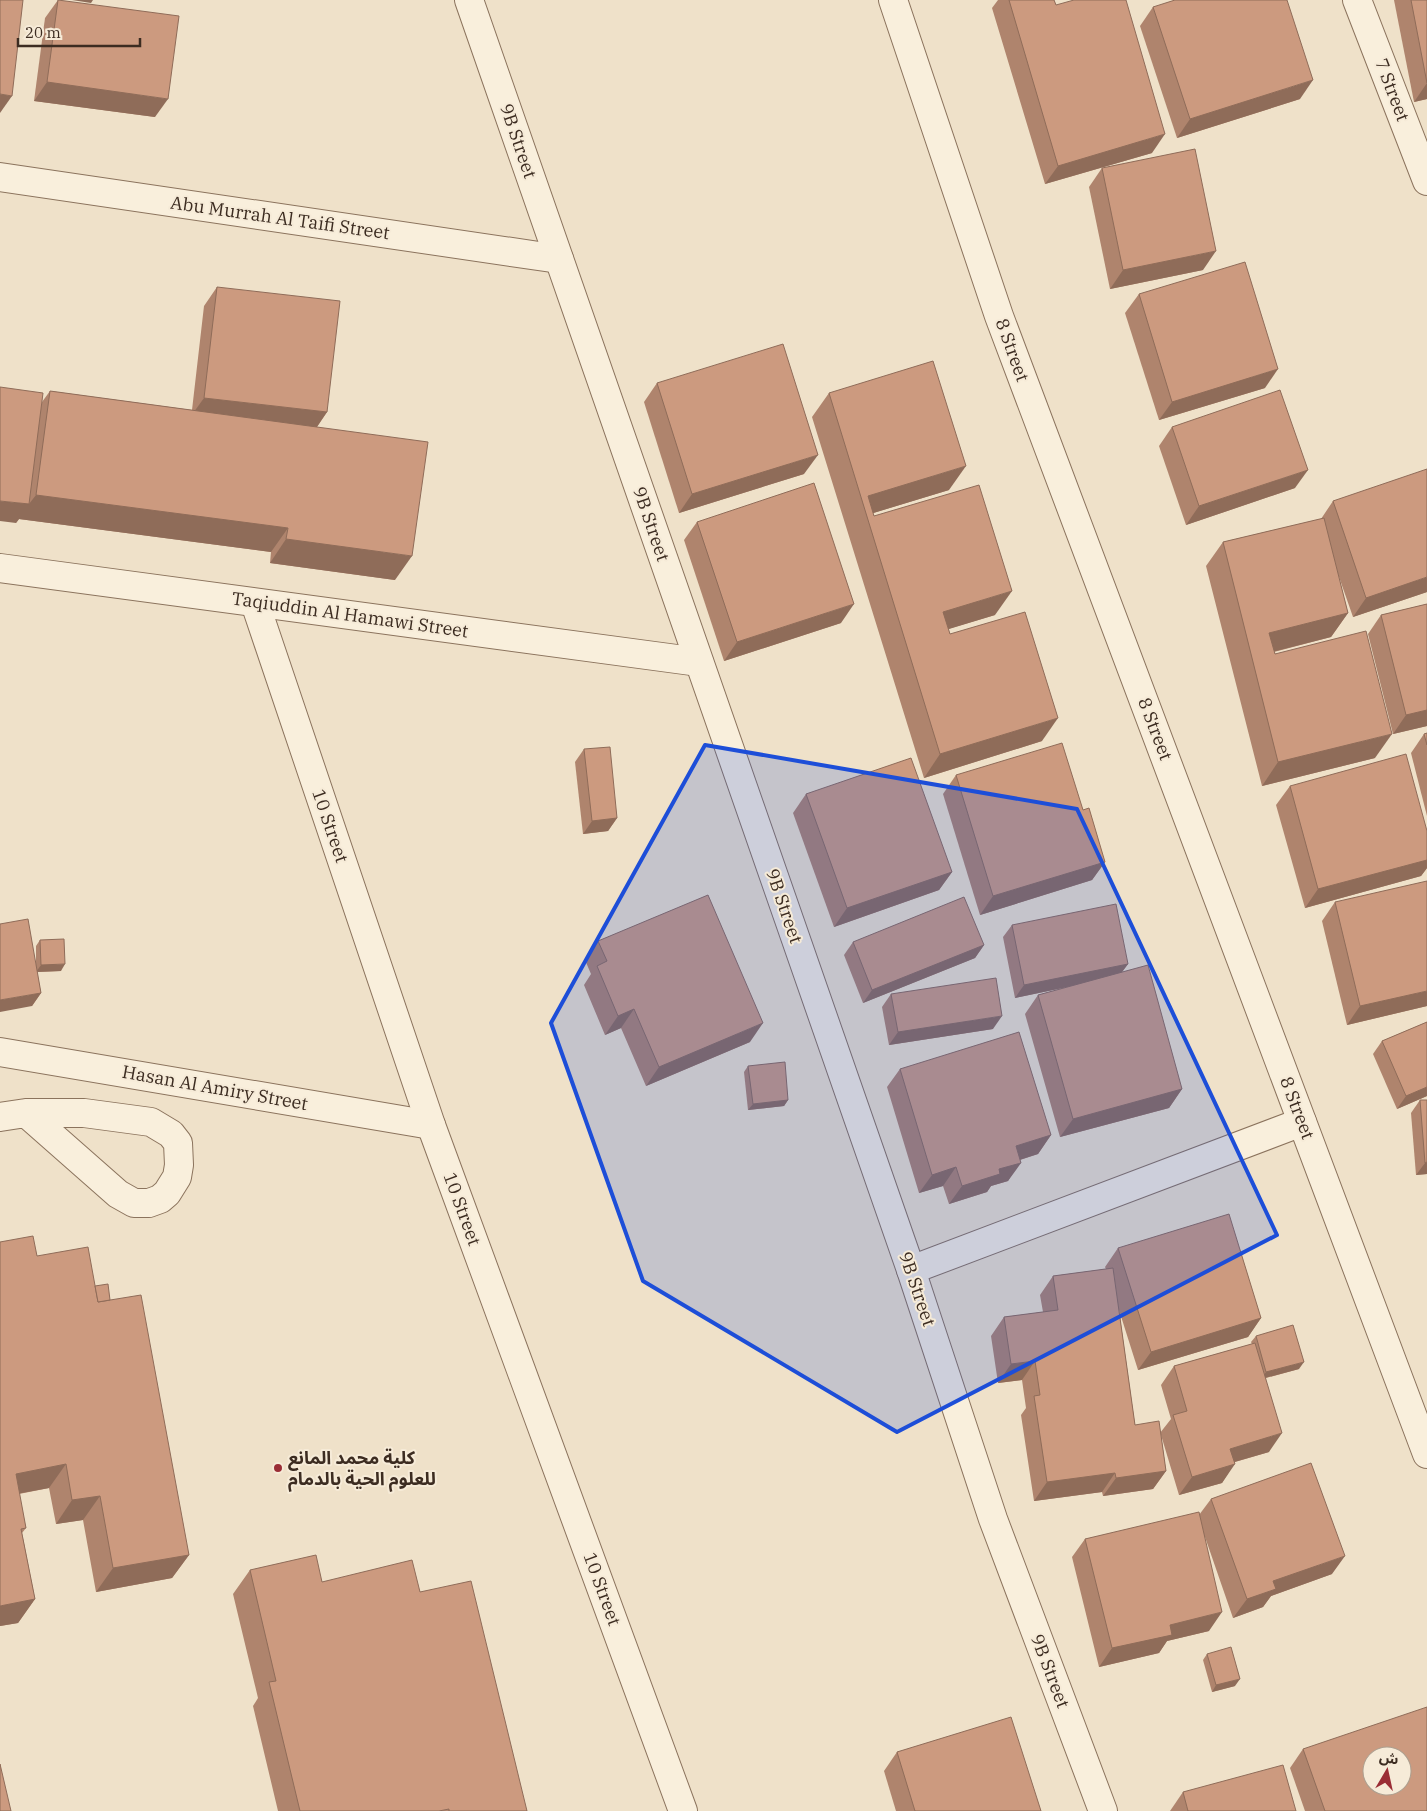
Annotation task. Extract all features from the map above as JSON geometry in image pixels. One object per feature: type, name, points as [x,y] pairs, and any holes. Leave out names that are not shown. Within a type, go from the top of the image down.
[{"type":"street","name":"9B Street","points":[[469,0],[911,1270],[993,1519],[1103,1811]]},
{"type":"street","name":"8 Street","points":[[893,0],[999,316],[1427,1454]]},
{"type":"street","name":"7 Street","points":[[1357,0],[1427,181]]},
{"type":"street","name":"Abu Murrah Al Taifi Street","points":[[0,177],[559,259]]},
{"type":"street","name":"Taqiuddin Al Hamawi Street","points":[[0,568],[699,662]]},
{"type":"street","name":"10 Street","points":[[255,602],[430,1125],[683,1811]]},
{"type":"street","name":"Hasan Al Amiry Street","points":[[0,1052],[430,1125]]},
{"type":"street","points":[[0,1117],[26,1113],[84,1113],[151,1122],[171,1134],[178,1143],[179,1165],[177,1177],[167,1193],[160,1199],[148,1203],[134,1203],[118,1194],[26,1113]]},
{"type":"street","points":[[911,1270],[1302,1122]]},
{"type":"highlighted area","points":[[705,745],[1077,809],[1277,1235],[897,1432],[643,1281],[551,1023]]},
{"type":"building","points":[[0,0],[23,0],[12,96],[0,94]]},
{"type":"building","points":[[58,0],[179,16],[168,99],[47,82]]},
{"type":"building","points":[[1009,0],[1054,0],[1056,5],[1074,0],[1126,0],[1165,134],[1058,166]]},
{"type":"building","points":[[1175,0],[1287,0],[1313,80],[1190,119],[1153,7]]},
{"type":"building","points":[[1411,0],[1427,0],[1427,83]]},
{"type":"building","points":[[1195,149],[1216,251],[1123,270],[1102,168]]},
{"type":"building","points":[[1245,262],[1278,369],[1172,402],[1139,294]]},
{"type":"building","points":[[217,287],[340,301],[327,412],[204,398]]},
{"type":"building","points":[[783,344],[818,455],[692,494],[657,383]]},
{"type":"building","points":[[933,361],[966,466],[868,496],[874,516],[979,485],[1012,591],[943,612],[950,634],[1025,612],[1058,718],[940,754],[829,393]]},
{"type":"building","points":[[0,387],[43,393],[29,504],[0,501]]},
{"type":"building","points":[[1280,390],[1308,470],[1199,506],[1172,427]]},
{"type":"building","points":[[50,391],[428,442],[412,556],[286,539],[288,528],[36,495]]},
{"type":"building","points":[[1427,469],[1427,577],[1366,598],[1333,501]]},
{"type":"building","points":[[814,483],[854,604],[737,642],[697,522]]},
{"type":"building","points":[[1324,518],[1348,613],[1269,633],[1275,654],[1366,631],[1392,734],[1278,762],[1223,542]]},
{"type":"building","points":[[1427,604],[1427,710],[1406,715],[1381,615]]},
{"type":"building","points":[[1427,733],[1427,745],[1424,734]]},
{"type":"building","points":[[1062,743],[1083,810],[1089,808],[1105,862],[993,896],[956,775]]},
{"type":"building","points":[[610,747],[617,818],[592,821],[584,749]]},
{"type":"building","points":[[1406,754],[1427,831],[1427,860],[1318,889],[1290,786]]},
{"type":"building","points":[[911,758],[952,872],[847,908],[806,794]]},
{"type":"building","points":[[1427,881],[1427,991],[1360,1006],[1335,902]]},
{"type":"building","points":[[708,895],[763,1023],[659,1067],[634,1009],[618,1016],[597,966],[607,961],[598,941]]},
{"type":"building","points":[[964,897],[984,945],[872,990],[853,942]]},
{"type":"building","points":[[1116,904],[1128,964],[1024,985],[1012,925]]},
{"type":"building","points":[[28,919],[41,993],[0,1000],[0,924]]},
{"type":"building","points":[[64,939],[65,964],[41,965],[40,940]]},
{"type":"building","points":[[1148,965],[1182,1089],[1073,1119],[1038,995]]},
{"type":"building","points":[[996,978],[1002,1016],[898,1032],[891,994]]},
{"type":"building","points":[[1427,1022],[1427,1087],[1406,1096],[1382,1041]]},
{"type":"building","points":[[1019,1032],[1051,1135],[1016,1146],[1021,1163],[999,1169],[1000,1174],[962,1186],[956,1167],[932,1175],[900,1069]]},
{"type":"building","points":[[785,1062],[788,1100],[753,1104],[748,1066]]},
{"type":"building","points":[[1420,1100],[1427,1100],[1427,1162],[1425,1163]]},
{"type":"building","points":[[1229,1214],[1261,1318],[1151,1352],[1118,1248]]},
{"type":"building","points":[[33,1236],[37,1256],[88,1247],[98,1302],[141,1295],[189,1555],[113,1568],[100,1496],[72,1500],[66,1464],[16,1474],[26,1528],[21,1529],[35,1599],[0,1606],[0,1242]]},
{"type":"building","points":[[1113,1268],[1135,1425],[1159,1421],[1166,1471],[1116,1478],[1115,1473],[1047,1482],[1034,1396],[1040,1395],[1035,1361],[1011,1364],[1004,1317],[1058,1310],[1053,1276]]},
{"type":"building","points":[[108,1284],[110,1300],[98,1302],[95,1286]]},
{"type":"building","points":[[1293,1325],[1304,1362],[1266,1372],[1256,1336]]},
{"type":"building","points":[[1255,1343],[1282,1433],[1230,1449],[1235,1464],[1192,1477],[1173,1415],[1187,1411],[1174,1366]]},
{"type":"building","points":[[1311,1463],[1345,1556],[1273,1581],[1276,1589],[1247,1599],[1211,1499]]},
{"type":"building","points":[[1199,1512],[1222,1612],[1170,1625],[1172,1635],[1112,1648],[1085,1539]]},
{"type":"building","points":[[316,1555],[322,1582],[412,1560],[420,1592],[471,1581],[527,1811],[449,1811],[449,1809],[439,1811],[300,1811],[269,1682],[276,1681],[250,1570]]},
{"type":"building","points":[[1231,1647],[1240,1679],[1216,1685],[1207,1654]]},
{"type":"building","points":[[1427,1707],[1427,1811],[1325,1811],[1303,1749]]},
{"type":"building","points":[[1011,1717],[1041,1811],[915,1811],[897,1752]]},
{"type":"building","points":[[0,1764],[11,1811],[0,1811]]},
{"type":"building","points":[[1283,1765],[1296,1811],[1188,1811],[1183,1792]]},
{"type":"place","name":"كلية محمد المانع للعلوم الحية بالدمام","points":[[278,1468]]}]
